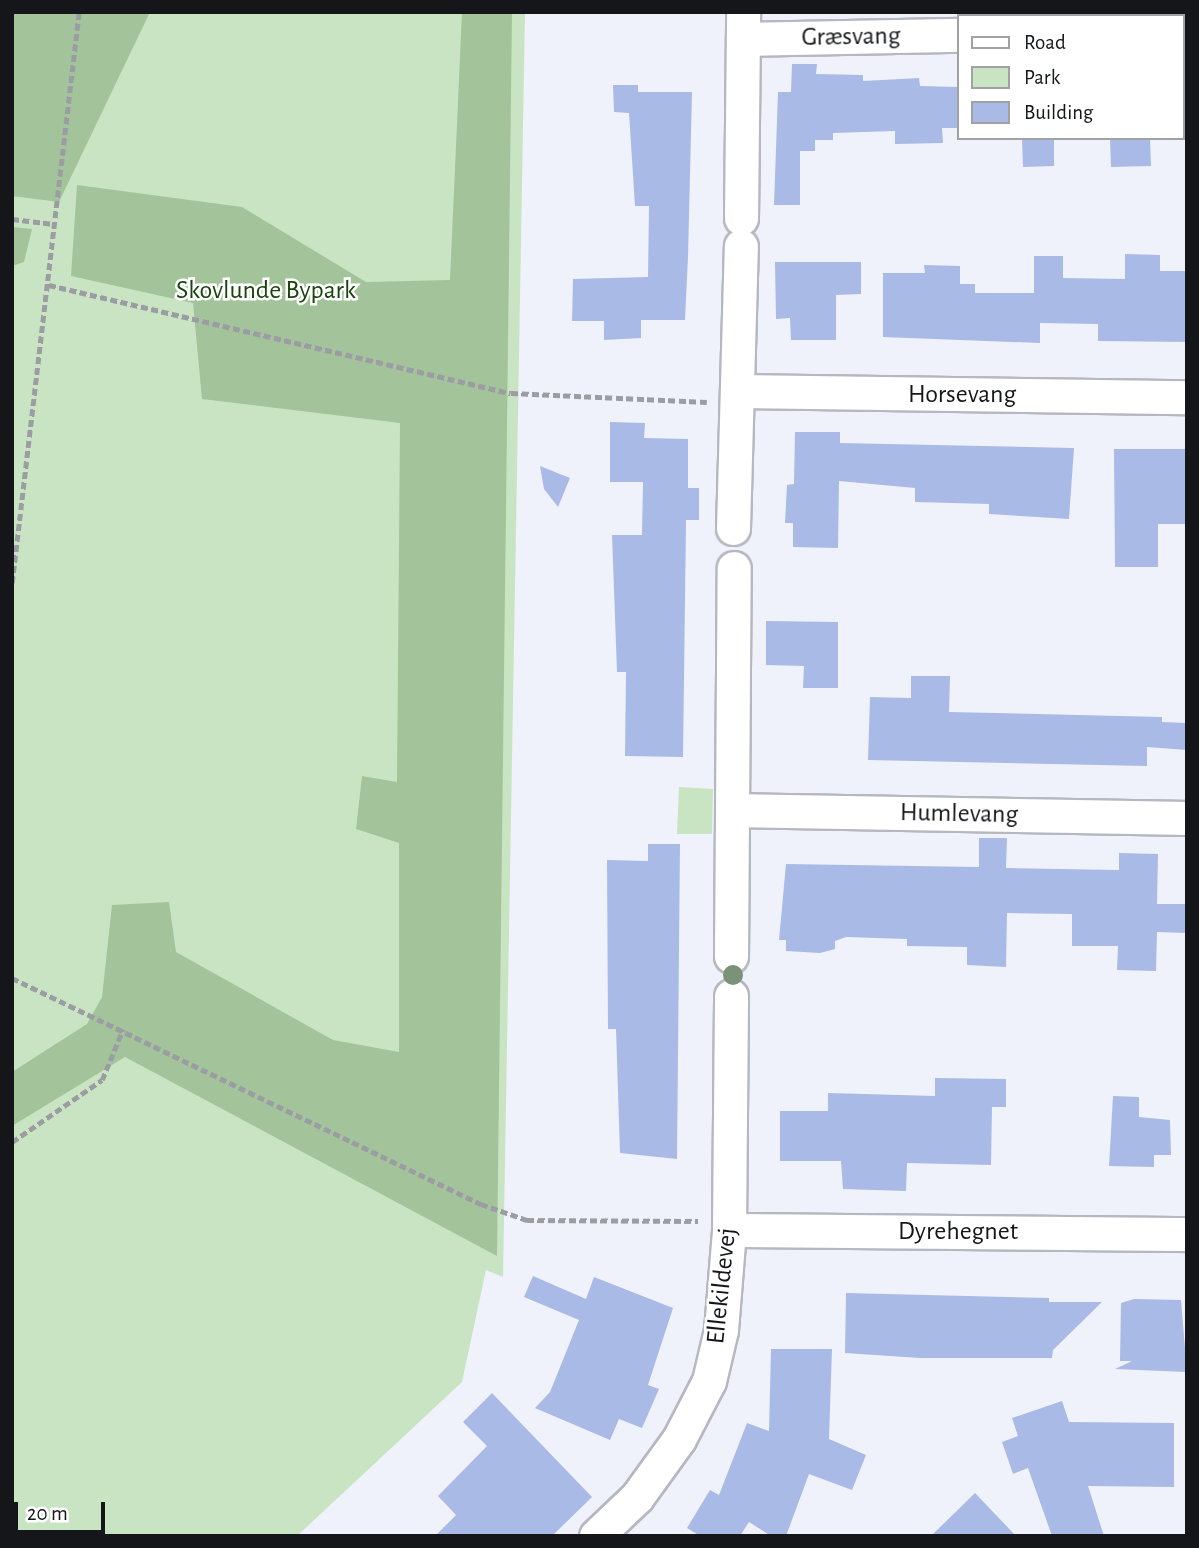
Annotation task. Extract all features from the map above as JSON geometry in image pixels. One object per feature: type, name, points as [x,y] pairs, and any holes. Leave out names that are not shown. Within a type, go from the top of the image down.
[{"type":"street","points":[[1185,30],[1186,12]]},
{"type":"street","name":"Græsvang","points":[[737,397],[743,25],[958,35]]},
{"type":"street","points":[[733,528],[737,397]]},
{"type":"street","name":"Horsevang","points":[[737,397],[1187,397]]},
{"type":"street","points":[[731,956],[734,568]]},
{"type":"street","name":"Humlevang","points":[[732,810],[1187,818]]},
{"type":"street","name":"Ellekildevej","points":[[596,1536],[637,1497],[679,1439],[709,1381],[721,1330],[729,1230],[732,996]]},
{"type":"street","name":"Dyrehegnet","points":[[729,1230],[1187,1234]]},
{"type":"path","points":[[12,583],[79,12]]},
{"type":"path","points":[[12,219],[54,224]]},
{"type":"path","points":[[49,285],[511,393],[737,397]]},
{"type":"path","points":[[12,978],[123,1029],[481,1204],[527,1220],[693,1220],[729,1230]]},
{"type":"path","points":[[12,1142],[102,1080],[123,1029]]},
{"type":"green space","name":"Skovlunde Bypark","points":[[12,12],[525,12],[503,1277],[486,1270],[462,1382],[297,1536],[12,1536]]},
{"type":"green space","points":[[12,12],[150,12],[59,202],[12,196]]},
{"type":"green space","points":[[462,12],[512,12],[497,1256],[125,1057],[12,1126],[12,1072],[87,1024],[102,997],[112,905],[169,902],[176,952],[333,1040],[399,1052],[399,843],[356,829],[362,776],[397,782],[400,423],[202,399],[193,303],[71,276],[77,185],[242,207],[366,282],[450,280]]},
{"type":"green space","points":[[12,227],[32,229],[24,262],[12,266]]},
{"type":"green space","points":[[679,787],[713,789],[712,834],[677,834]]},
{"type":"building","points":[[792,64],[817,64],[816,74],[863,75],[863,81],[919,78],[920,86],[958,87],[958,128],[942,128],[943,143],[895,144],[895,131],[833,133],[833,140],[815,140],[815,151],[800,151],[800,205],[774,205],[778,92],[791,92]]},
{"type":"building","points":[[613,85],[638,85],[638,92],[692,92],[688,257],[685,320],[641,320],[641,338],[604,340],[604,321],[572,321],[573,279],[648,277],[649,206],[635,206],[629,113],[614,112]]},
{"type":"building","points":[[1022,140],[1054,140],[1054,166],[1023,167]]},
{"type":"building","points":[[1110,140],[1150,140],[1151,166],[1111,167]]},
{"type":"building","points":[[1125,254],[1160,255],[1160,271],[1187,271],[1187,342],[1098,341],[1098,324],[1040,323],[1040,343],[883,337],[883,273],[925,273],[924,265],[960,266],[960,284],[975,284],[975,293],[1034,293],[1034,256],[1063,256],[1063,278],[1125,279]]},
{"type":"building","points":[[775,262],[861,262],[861,294],[836,295],[836,340],[791,340],[790,318],[776,319]]},
{"type":"building","points":[[610,422],[645,423],[644,438],[688,439],[688,488],[699,488],[699,520],[686,520],[683,757],[625,756],[626,672],[617,672],[612,535],[642,535],[643,482],[610,482]]},
{"type":"building","points":[[795,432],[840,432],[840,443],[1074,448],[1069,519],[989,514],[989,504],[915,502],[915,488],[839,481],[838,548],[793,547],[793,523],[785,523],[787,485],[794,484]]},
{"type":"building","points":[[1114,449],[1187,449],[1187,524],[1158,524],[1158,567],[1115,567]]},
{"type":"building","points":[[540,466],[570,478],[558,507],[544,489]]},
{"type":"building","points":[[766,621],[838,622],[838,688],[803,688],[804,666],[766,665]]},
{"type":"building","points":[[911,676],[950,676],[949,712],[1162,717],[1162,722],[1187,723],[1187,750],[1147,747],[1147,766],[868,760],[870,697],[911,698]]},
{"type":"building","points":[[979,838],[1007,838],[1006,868],[1119,870],[1119,853],[1158,854],[1157,904],[1187,904],[1187,933],[1157,932],[1156,971],[1117,970],[1118,946],[1072,946],[1072,914],[1007,913],[1006,967],[967,965],[967,947],[907,946],[907,939],[846,937],[835,941],[835,949],[820,953],[786,951],[786,940],[779,940],[786,864],[979,867]]},
{"type":"building","points":[[648,844],[680,844],[677,1159],[620,1153],[616,1029],[608,1029],[607,860],[648,861]]},
{"type":"building","points":[[935,1078],[1006,1079],[1006,1107],[992,1107],[991,1165],[907,1163],[906,1191],[843,1189],[841,1161],[780,1161],[780,1111],[828,1111],[828,1093],[935,1096]]},
{"type":"building","points":[[1113,1096],[1139,1097],[1139,1117],[1170,1120],[1171,1155],[1154,1155],[1154,1167],[1109,1166]]},
{"type":"building","points":[[533,1276],[586,1299],[594,1277],[673,1308],[648,1385],[659,1389],[642,1428],[619,1419],[610,1440],[535,1408],[550,1392],[579,1320],[524,1297]]},
{"type":"building","points":[[846,1293],[1049,1298],[1049,1302],[1102,1302],[1053,1350],[1052,1358],[920,1358],[845,1353]]},
{"type":"building","points":[[1134,1299],[1181,1300],[1187,1372],[1115,1369],[1132,1361],[1120,1361],[1121,1303]]},
{"type":"building","points":[[771,1349],[832,1349],[829,1439],[866,1455],[852,1490],[809,1474],[786,1536],[771,1536],[749,1522],[740,1536],[700,1536],[687,1528],[710,1490],[719,1495],[747,1423],[769,1431]]},
{"type":"building","points":[[492,1393],[592,1497],[552,1536],[435,1536],[456,1515],[438,1496],[487,1446],[463,1422]]},
{"type":"building","points":[[1062,1401],[1069,1422],[1174,1423],[1174,1487],[1088,1486],[1104,1536],[1052,1536],[1028,1468],[1013,1474],[1002,1442],[1018,1436],[1012,1418]]},
{"type":"building","points":[[975,1493],[1016,1536],[931,1536]]}]
